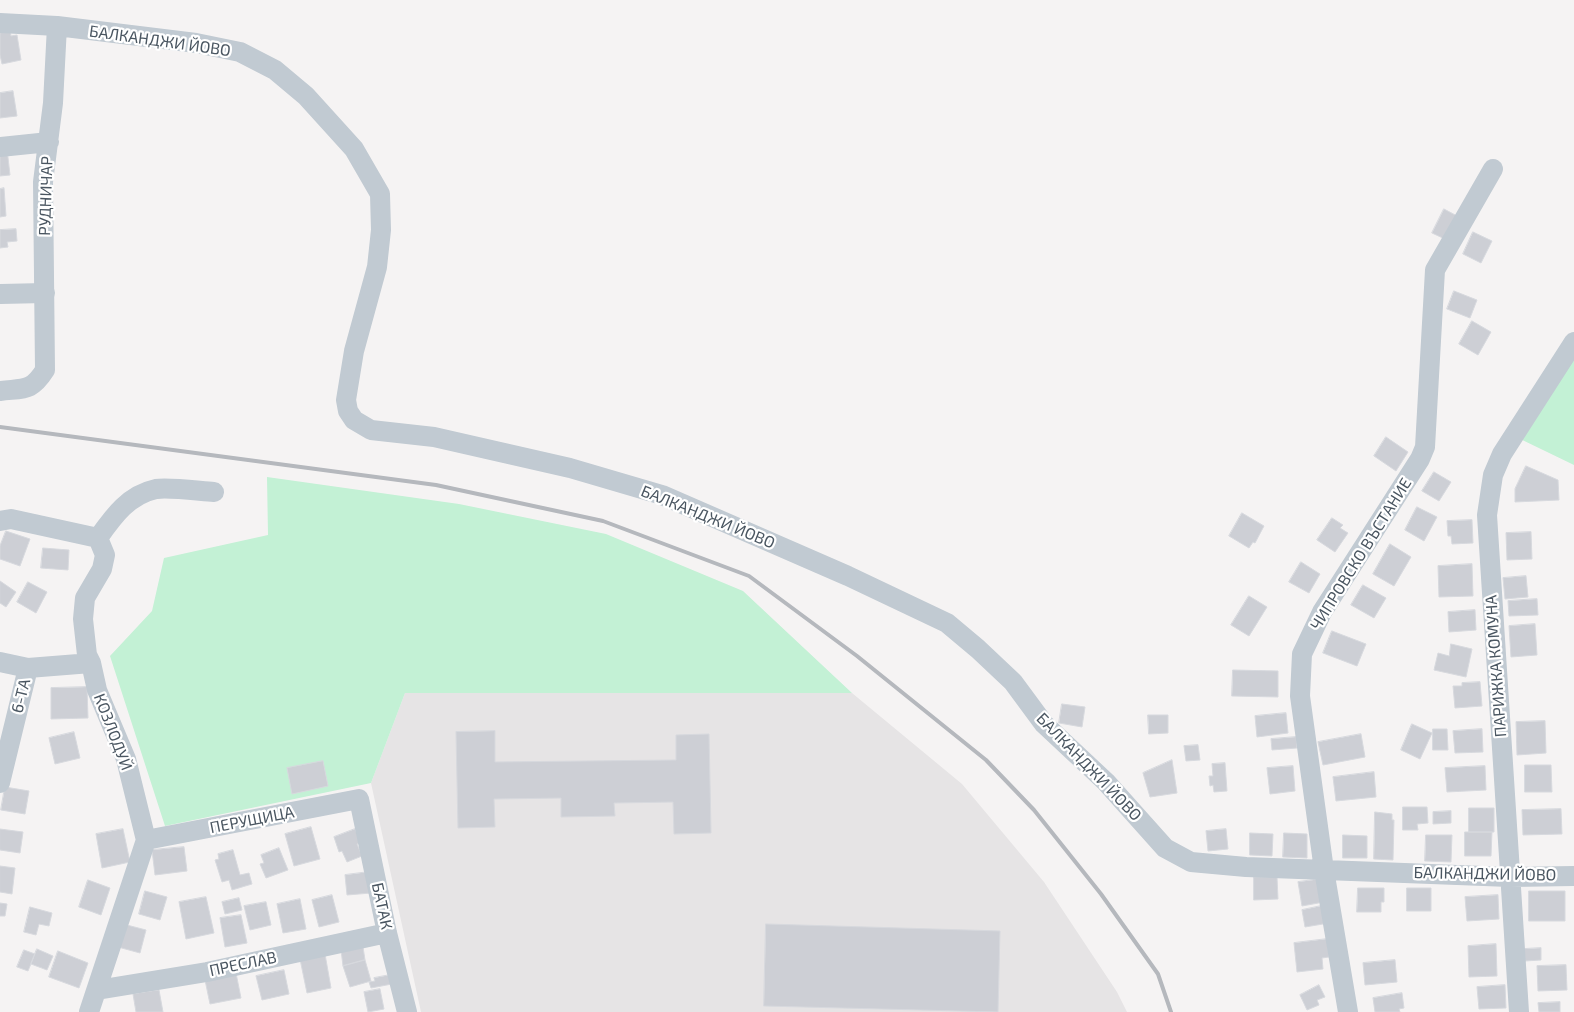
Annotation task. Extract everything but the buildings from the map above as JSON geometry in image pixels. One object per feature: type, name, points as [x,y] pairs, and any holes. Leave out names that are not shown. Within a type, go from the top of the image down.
[{"type":"street","points":[[0,22],[57,26]]},
{"type":"street","name":"РУДНИЧАР","points":[[0,391],[29,388],[45,370],[43,182],[49,142],[57,26]]},
{"type":"street","name":"БАЛКАНДЖИ ЙОВО","points":[[57,26],[196,43],[240,52],[275,70],[306,96],[354,149],[380,194],[381,230],[377,267],[354,351],[346,400],[348,411],[354,420],[371,430],[434,437],[570,468],[662,496],[848,576],[947,623],[1013,682],[1044,724],[1106,782],[1165,848],[1191,862],[1246,867],[1510,877],[1574,876]]},
{"type":"street","points":[[0,147],[49,142]]},
{"type":"street","name":"ЧИПРОВСКО ВЪСТАНИЕ","points":[[1348,1012],[1324,870],[1300,696],[1302,654],[1322,612],[1420,459],[1425,447],[1436,270],[1493,169]]},
{"type":"street","points":[[0,294],[44,293]]},
{"type":"street","name":"ПАРИЖКА КОМУНА","points":[[1520,1012],[1487,515],[1493,476],[1502,454],[1574,342]]},
{"type":"street","points":[[5,520],[98,538],[110,520],[136,496],[157,489],[214,492]]},
{"type":"street","name":"КОЗЛОДУЙ","points":[[98,538],[104,555],[98,577],[85,598],[83,620],[87,655],[91,663],[97,690],[126,759],[146,840]]},
{"type":"street","points":[[0,662],[28,668],[91,663]]},
{"type":"street","name":"6-ТА","points":[[0,783],[28,668]]},
{"type":"street","name":"ПЕРУЩИЦА","points":[[146,840],[359,799]]},
{"type":"street","name":"БАТАК","points":[[359,799],[387,933],[407,1012]]},
{"type":"street","points":[[89,1012],[146,840]]},
{"type":"street","name":"ПРЕСЛАВ","points":[[97,990],[208,972],[387,933]]},
{"type":"shaded area","points":[[405,693],[852,693],[962,784],[1044,882],[1117,992],[1127,1012],[421,1012],[371,783]]},
{"type":"green space","points":[[1574,343],[1574,465],[1514,436]]},
{"type":"green space","points":[[267,477],[459,504],[606,534],[743,591],[852,693],[405,693],[371,783],[165,826],[110,656],[152,611],[164,558],[268,535]]},
{"type":"railway","points":[[0,427],[436,485],[603,521],[749,576],[857,656],[986,760],[1034,810],[1101,894],[1158,974],[1171,1012]]}]
